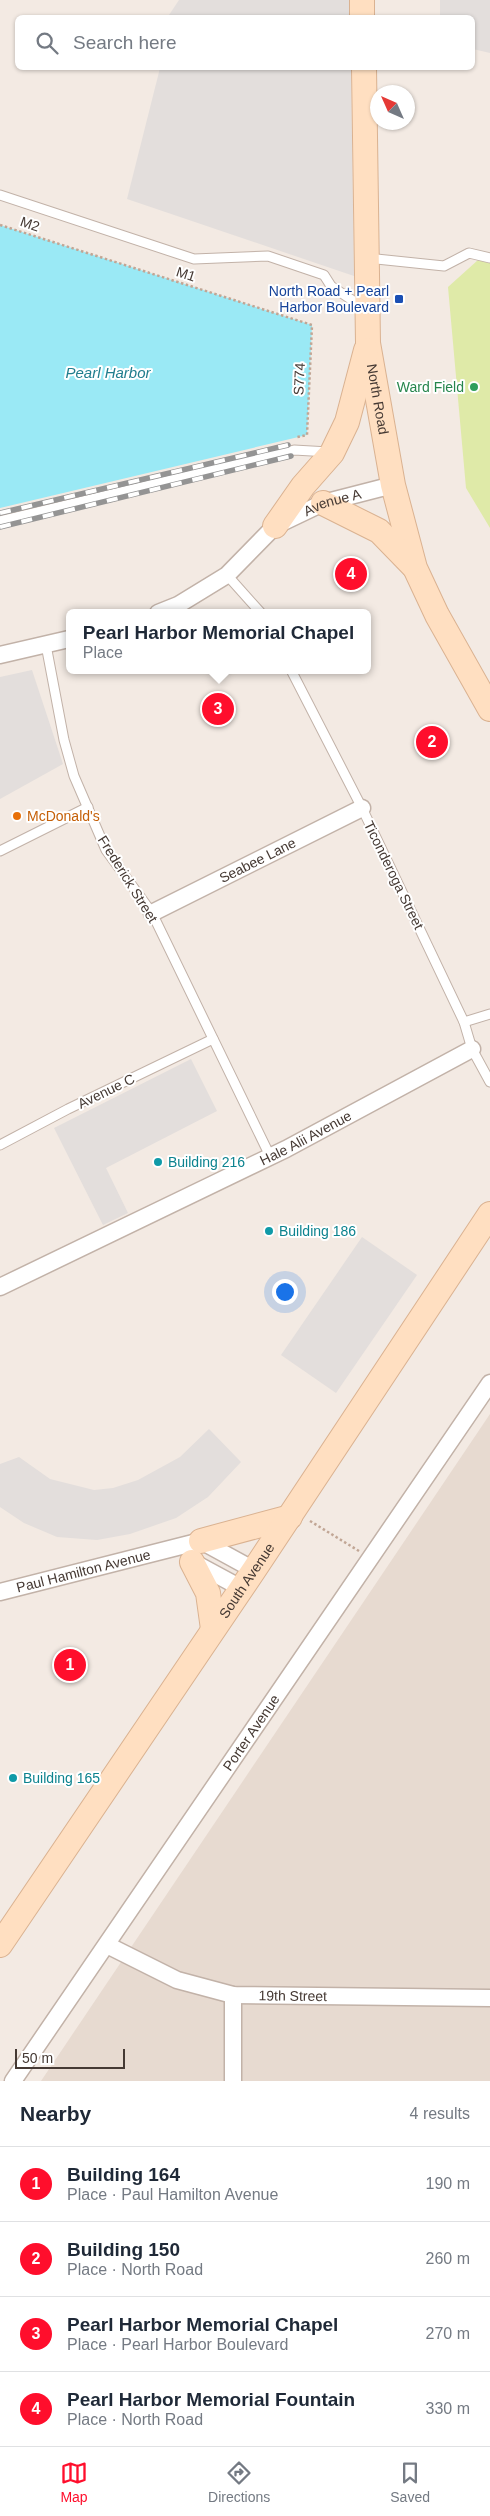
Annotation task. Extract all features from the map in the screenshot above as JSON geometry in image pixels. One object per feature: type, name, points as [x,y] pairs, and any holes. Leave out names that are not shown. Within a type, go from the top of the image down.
[{"type":"street","points":[[362,0],[362,15]]},
{"type":"street","name":"North Road","points":[[364,70],[366,310],[368,343],[392,485],[415,568],[437,615],[490,709]]},
{"type":"street","points":[[168,609],[178,605],[227,575],[275,526],[303,486],[332,453],[347,422],[368,343]]},
{"type":"street","name":"Avenue A","points":[[275,526],[324,503],[392,485]]},
{"type":"street","points":[[324,503],[379,531],[415,568]]},
{"type":"street","points":[[0,655],[66,640]]},
{"type":"street","name":"Seabee Lane","points":[[152,913],[362,808]]},
{"type":"street","name":"Hale Alii Avenue","points":[[0,1287],[270,1156],[472,1049]]},
{"type":"street","name":"South Avenue","points":[[0,1945],[292,1514],[490,1214]]},
{"type":"street","name":"Porter Avenue","points":[[13,2081],[490,1383]]},
{"type":"street","points":[[213,1629],[208,1594],[196,1552],[292,1514]]},
{"type":"street","name":"Paul Hamilton Avenue","points":[[169,1550],[196,1552],[248,1579]]},
{"type":"street","name":"Paul Hamilton Avenue","points":[[0,1592],[169,1550],[196,1552],[248,1579]]},
{"type":"street","name":"19th Street","points":[[107,1945],[177,1980],[233,1995],[490,1998]]},
{"type":"street","points":[[233,1995],[233,2081]]},
{"type":"lane","points":[[0,195],[194,259],[268,256],[324,275],[331,286],[366,310]]},
{"type":"lane","points":[[367,258],[444,266],[469,253],[490,258]]},
{"type":"lane","points":[[0,521],[294,450],[332,453]]},
{"type":"lane","points":[[227,575],[257,609]]},
{"type":"lane","name":"Frederick Street","points":[[46,645],[64,740],[74,776],[106,850],[152,913],[270,1156]]},
{"type":"lane","name":"Ticonderoga Street","points":[[293,674],[362,808],[464,1022],[472,1049],[490,1082]]},
{"type":"lane","points":[[0,851],[88,808]]},
{"type":"lane","points":[[464,1022],[490,1014]]},
{"type":"lane","name":"Avenue C","points":[[0,1145],[68,1109],[213,1040]]},
{"type":"path","name":"M2","points":[[0,225],[53,243]]},
{"type":"path","name":"M1","points":[[53,243],[312,325]]},
{"type":"path","name":"S774","points":[[293,438],[307,435],[312,325]]},
{"type":"path","points":[[292,1514],[371,1559]]},
{"type":"shaded area","points":[[179,0],[352,0],[352,15],[169,15]]},
{"type":"shaded area","points":[[440,0],[490,0],[490,53],[475,49],[475,15],[440,15]]},
{"type":"shaded area","points":[[159,70],[351,70],[354,276],[127,199]]},
{"type":"shaded area","points":[[32,670],[63,764],[0,799],[0,677]]},
{"type":"shaded area","points":[[191,1059],[217,1111],[106,1168],[128,1213],[103,1225],[54,1128]]},
{"type":"shaded area","points":[[362,1237],[417,1275],[336,1393],[281,1355]]},
{"type":"shaded area","points":[[490,1414],[490,2081],[41,2081]]},
{"type":"shaded area","points":[[209,1429],[241,1462],[208,1497],[176,1518],[130,1534],[97,1540],[57,1537],[24,1523],[0,1507],[0,1464],[19,1457],[50,1479],[94,1490],[113,1488],[138,1480],[180,1457]]},
{"type":"green space","name":"Ward Field","points":[[478,260],[490,263],[490,528],[466,488],[448,287]]},
{"type":"water","name":"Pearl Harbor","points":[[0,225],[312,325],[307,435],[0,508]]},
{"type":"water","points":[[347,560],[357,564],[361,574],[357,584],[347,588],[337,584],[333,574],[337,564]]},
{"type":"railway","points":[[0,513],[288,445]]},
{"type":"railway","points":[[0,527],[291,456]]},
{"type":"place","name":"North Road + Pearl Harbor Boulevard","points":[[399,299]]},
{"type":"place","name":"Ward Field","points":[[474,387]]},
{"type":"place","name":"Pearl Harbor Memorial Fountain","points":[[351,574]]},
{"type":"place","name":"Pearl Harbor Memorial Chapel","points":[[218,709]]},
{"type":"place","name":"Building 150","points":[[432,742]]},
{"type":"place","name":"McDonald's","points":[[17,816]]},
{"type":"place","name":"Building 216","points":[[158,1162]]},
{"type":"place","name":"Building 186","points":[[269,1231]]},
{"type":"place","name":"Building 164","points":[[70,1665]]},
{"type":"place","name":"Building 165","points":[[13,1778]]}]
